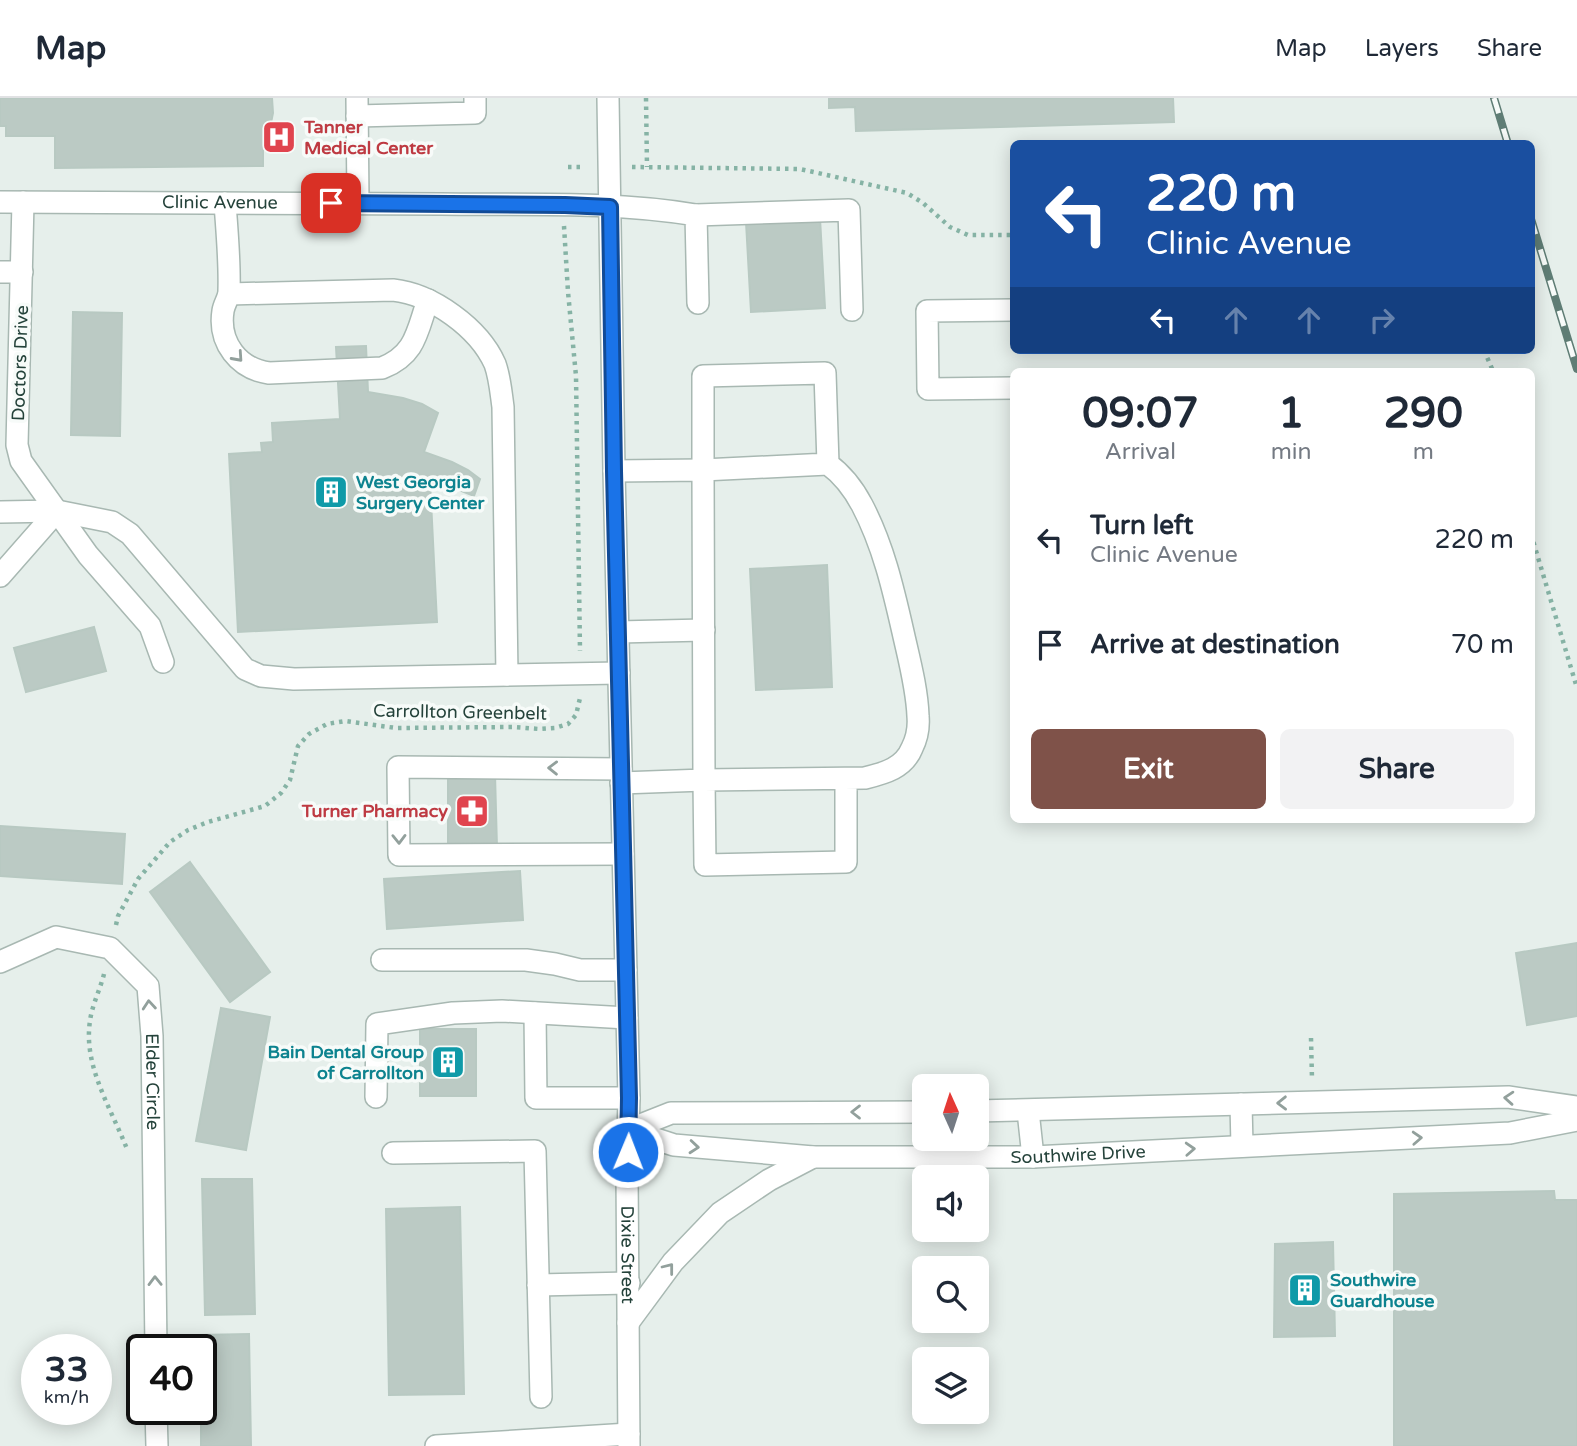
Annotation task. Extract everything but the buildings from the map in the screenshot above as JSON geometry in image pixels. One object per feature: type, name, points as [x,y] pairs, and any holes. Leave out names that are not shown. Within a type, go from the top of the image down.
[{"type":"street","points":[[358,203],[357,107],[475,113],[475,98]]},
{"type":"street","name":"Dixie Street","points":[[608,98],[629,1098],[629,1440]]},
{"type":"street","name":"Clinic Avenue","points":[[0,202],[610,207],[659,209],[696,215],[849,210],[852,310]]},
{"type":"street","name":"Doctors Drive","points":[[23,202],[17,445],[21,461],[88,555],[150,626],[163,662]]},
{"type":"street","points":[[225,204],[229,294],[223,310],[223,328],[236,358],[258,372],[382,368],[392,365],[404,357],[411,347],[428,300]]},
{"type":"street","points":[[696,215],[698,303]]},
{"type":"street","points":[[0,272],[22,272]]},
{"type":"street","points":[[229,294],[408,291],[450,313],[483,345],[495,365],[503,407],[507,675]]},
{"type":"street","points":[[1010,310],[927,311],[928,389],[1010,388]]},
{"type":"street","points":[[828,464],[825,373],[702,376],[705,864],[846,862],[845,779]]},
{"type":"street","points":[[614,471],[828,464],[838,472],[850,484],[879,540],[911,665],[918,717],[917,736],[912,750],[901,764],[885,773],[865,778],[704,780],[398,767],[399,855],[623,854]]},
{"type":"street","points":[[0,512],[57,511],[112,522],[130,534],[245,669],[261,676],[294,679],[619,673]]},
{"type":"street","points":[[0,576],[57,511]]},
{"type":"street","points":[[618,632],[704,630]]},
{"type":"street","points":[[0,962],[56,937],[110,948]]},
{"type":"street","name":"Elder Circle","points":[[110,948],[148,986],[152,1036],[145,1334]]},
{"type":"street","points":[[382,960],[526,960],[580,970],[626,971]]},
{"type":"street","points":[[376,1097],[377,1024],[453,1013],[502,1011],[627,1018]]},
{"type":"street","points":[[535,1013],[536,1098],[629,1098]]},
{"type":"street","points":[[989,1111],[1508,1097],[1577,1107]]},
{"type":"street","points":[[1241,1104],[1242,1146]]},
{"type":"street","points":[[1028,1111],[1033,1157]]},
{"type":"street","points":[[628,1130],[671,1113],[912,1112]]},
{"type":"street","name":"Southwire Drive","points":[[628,1130],[674,1146],[813,1157],[1033,1157],[1510,1133],[1577,1120]]},
{"type":"street","points":[[393,1153],[535,1151],[541,1397]]},
{"type":"street","points":[[628,1323],[673,1262],[720,1213],[769,1180],[813,1157]]},
{"type":"street","points":[[538,1285],[629,1283]]},
{"type":"street","points":[[156,1425],[157,1446]]},
{"type":"street","points":[[436,1446],[629,1440]]},
{"type":"path","points":[[646,98],[647,167]]},
{"type":"path","name":"Carrollton Greenbelt","points":[[130,1157],[92,1065],[90,1020],[118,916],[138,878],[170,842],[188,830],[208,822],[265,806],[281,793],[290,780],[299,746],[309,734],[327,724],[345,721],[396,728],[539,729],[568,724],[576,715],[581,695],[581,674],[576,376],[564,238]]},
{"type":"path","points":[[1535,547],[1577,688]]},
{"type":"path","points":[[1311,1038],[1313,1087]]},
{"type":"railway","points":[[1494,98],[1507,140]]},
{"type":"railway","points":[[1535,232],[1577,369]]},
{"type":"place","name":"Tanner Medical Center","points":[[279,137]]},
{"type":"place","name":"West Georgia Surgery Center","points":[[331,492]]},
{"type":"place","name":"Turner Pharmacy","points":[[472,811]]},
{"type":"place","name":"Bain Dental Group of Carrollton","points":[[448,1062]]},
{"type":"place","name":"Southwire Guardhouse","points":[[1305,1290]]},
{"type":"route","points":[[331,203],[610,207],[628,1152]]}]
